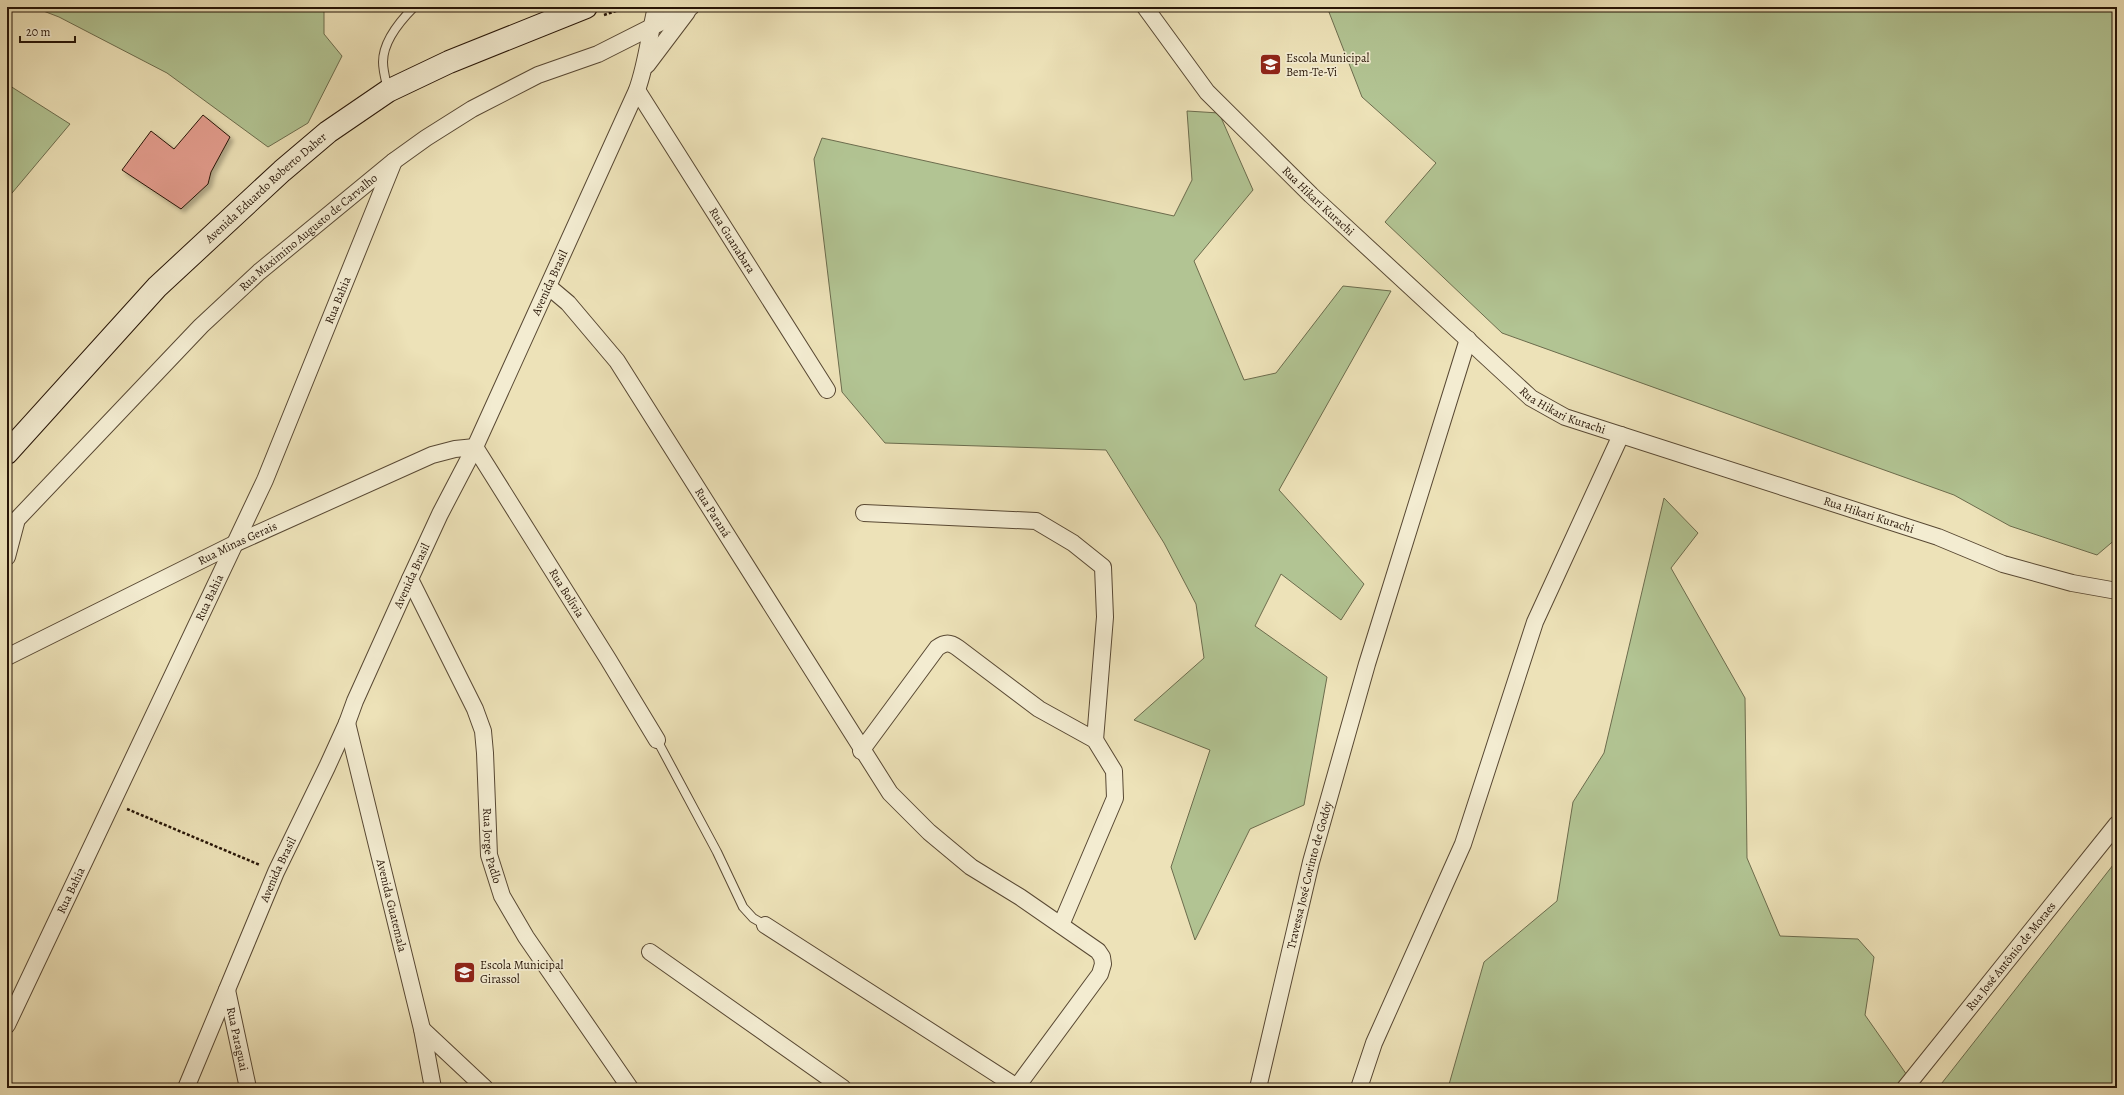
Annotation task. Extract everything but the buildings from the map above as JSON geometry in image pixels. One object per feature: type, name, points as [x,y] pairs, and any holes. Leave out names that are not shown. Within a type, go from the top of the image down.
[{"type":"main road","name":"Avenida Eduardo Roberto Daher","points":[[7,453],[157,287],[282,171],[328,132],[388,91],[449,62],[593,12]]},
{"type":"street","points":[[651,29],[656,7]]},
{"type":"street","name":"Rua Maximino Augusto de Carvalho","points":[[11,526],[207,320],[259,272],[394,161],[426,138],[472,109],[538,75],[598,54],[651,29],[691,7]]},
{"type":"street","name":"Avenida Brasil","points":[[646,66],[691,7]]},
{"type":"street","name":"Rua Hikari Kurachi","points":[[1145,7],[1207,92],[1311,195],[1531,398],[1565,417],[1938,537],[2003,564],[2072,583],[2117,591]]},
{"type":"street","name":"Avenida Brasil","points":[[186,1088],[276,872],[347,723],[354,701],[440,514],[474,447],[549,287],[638,90],[646,66],[651,29]]},
{"type":"street","name":"Rua Guanabara","points":[[638,90],[827,390]]},
{"type":"street","name":"Rua Bahia","points":[[7,1025],[113,804],[265,480],[394,161]]},
{"type":"street","name":"Rua Paraná","points":[[549,287],[568,303],[617,361],[890,794],[929,832],[971,867],[1020,897],[1098,951],[1104,964],[1100,974],[1017,1087]]},
{"type":"street","name":"Travessa José Corinto de Godóy","points":[[1258,1088],[1311,862],[1366,664],[1468,339]]},
{"type":"street","points":[[1359,1088],[1374,1043],[1463,844],[1535,622],[1621,435]]},
{"type":"street","name":"Rua Minas Gerais","points":[[7,657],[234,544],[432,455],[455,449],[474,447]]},
{"type":"street","name":"Rua Bolívia","points":[[474,447],[608,659],[657,740]]},
{"type":"street","points":[[864,512],[1036,521],[1073,543],[1103,567],[1105,617],[1095,740]]},
{"type":"street","points":[[7,557],[11,526]]},
{"type":"street","name":"Rua Jorge Padlo","points":[[410,580],[475,709],[483,731],[489,855],[502,896],[526,938],[630,1088]]},
{"type":"street","points":[[861,750],[937,648],[944,643],[951,643],[1039,709],[1095,740],[1114,771],[1115,798],[1061,925]]},
{"type":"street","name":"Avenida Guatemala","points":[[347,723],[422,1030],[433,1088]]},
{"type":"street","name":"Rua José Antônio de Moraes","points":[[1905,1088],[2117,824]]},
{"type":"street","points":[[765,925],[1017,1087]]},
{"type":"street","points":[[650,952],[842,1088]]},
{"type":"street","name":"Rua Paraguai","points":[[227,990],[248,1088]]},
{"type":"street","points":[[422,1030],[485,1088]]},
{"type":"lane","points":[[388,91],[383,62],[389,40],[402,19],[414,7]]},
{"type":"lane","points":[[657,740],[717,852],[743,907],[753,918],[765,925]]},
{"type":"path","points":[[593,12],[628,7]]},
{"type":"path","points":[[113,804],[276,872]]},
{"type":"green space","points":[[33,7],[324,7],[324,34],[342,56],[308,123],[268,147],[167,73],[59,17]]},
{"type":"green space","points":[[1327,7],[2117,7],[2117,538],[2097,555],[2010,526],[1954,495],[1502,333],[1385,222],[1436,163],[1362,97]]},
{"type":"green space","points":[[7,84],[70,124],[7,199]]},
{"type":"green space","points":[[1187,111],[1219,113],[1253,190],[1194,261],[1244,380],[1276,373],[1343,286],[1391,291],[1279,490],[1364,584],[1341,620],[1281,574],[1255,626],[1327,677],[1304,805],[1250,829],[1195,940],[1171,867],[1210,750],[1134,720],[1204,658],[1196,604],[1164,543],[1106,450],[885,443],[842,392],[814,159],[822,138],[1174,216],[1192,180]]},
{"type":"green space","points":[[1664,498],[1698,533],[1671,568],[1745,698],[1747,858],[1780,936],[1858,939],[1874,957],[1865,1015],[1916,1088],[1448,1088],[1484,962],[1557,901],[1573,802],[1604,753]]},
{"type":"green space","points":[[2117,860],[2117,1088],[1938,1088]]},
{"type":"place","name":"Escola Municipal Bem-Te-Vi","points":[[1271,65]]},
{"type":"place","name":"Escola Municipal Girassol","points":[[464,972]]}]
